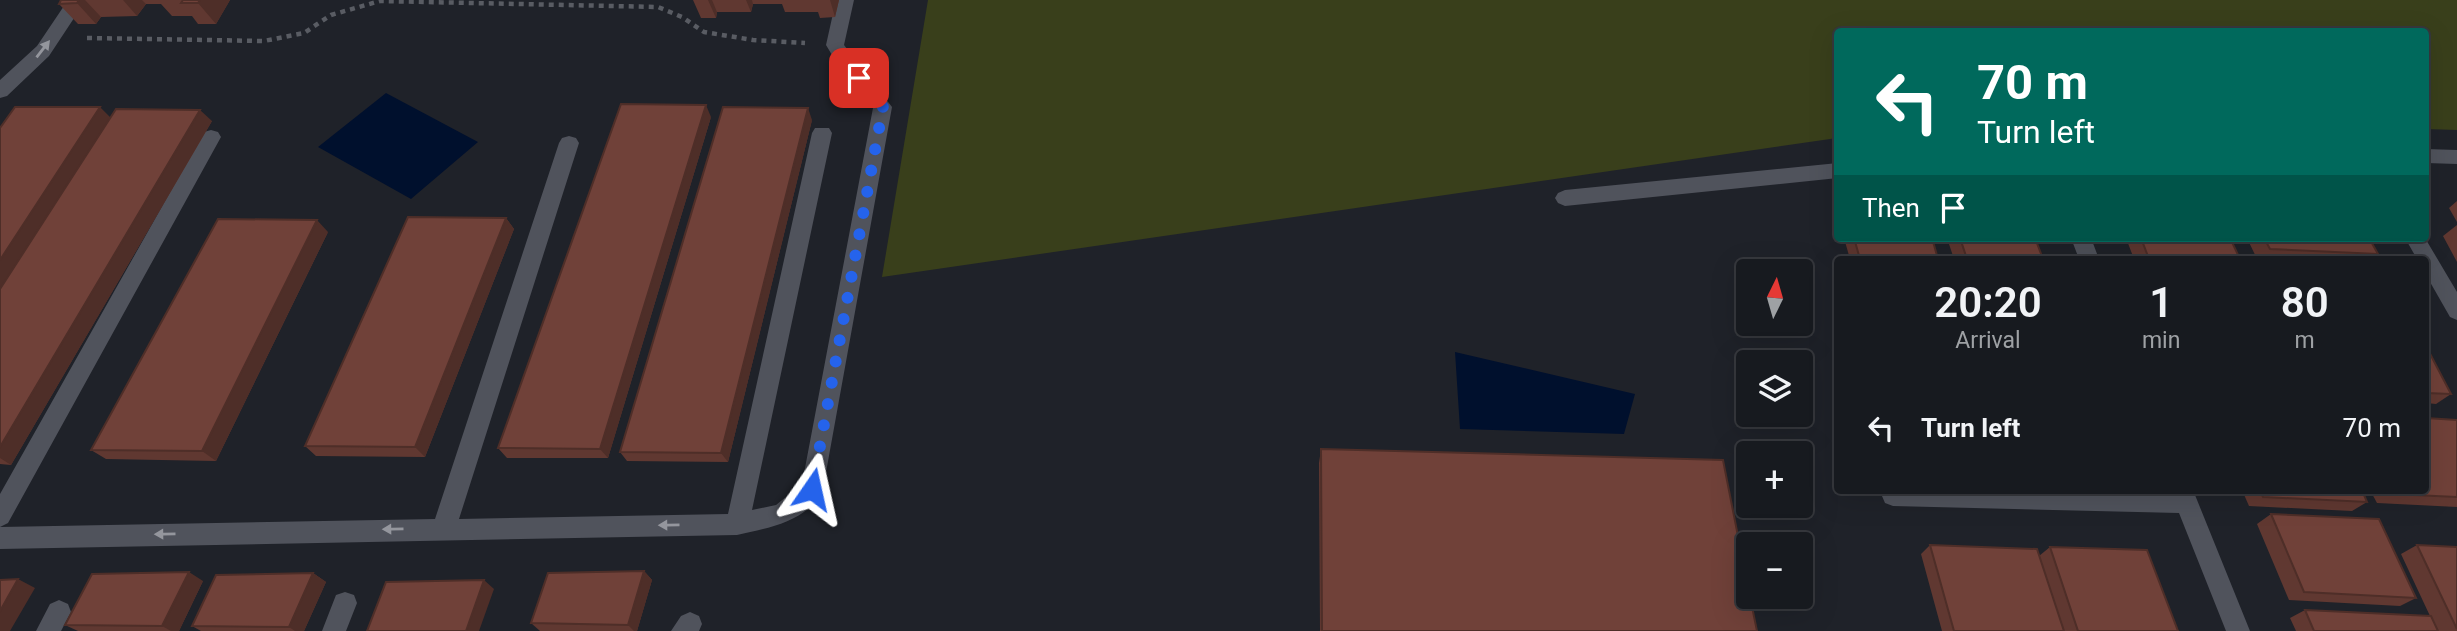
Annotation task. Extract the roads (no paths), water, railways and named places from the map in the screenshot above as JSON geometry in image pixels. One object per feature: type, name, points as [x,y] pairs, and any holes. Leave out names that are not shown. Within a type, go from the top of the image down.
[{"type":"street","points":[[0,91],[43,51],[77,0]]},
{"type":"street","points":[[0,538],[737,524],[782,514],[812,489],[883,107],[847,65],[835,45],[845,0]]},
{"type":"street","points":[[737,524],[822,133]]},
{"type":"street","points":[[0,516],[211,137]]},
{"type":"street","points":[[444,528],[569,143]]},
{"type":"street","points":[[2429,156],[2457,157]]},
{"type":"street","points":[[1565,198],[1834,170]]},
{"type":"street","points":[[2429,261],[2457,311]]},
{"type":"street","points":[[1893,496],[2184,496],[2238,631]]},
{"type":"street","points":[[334,631],[345,603]]},
{"type":"water","points":[[386,93],[478,142],[411,199],[318,147]]},
{"type":"water","points":[[1455,352],[1635,394],[1624,434],[1460,429]]}]
